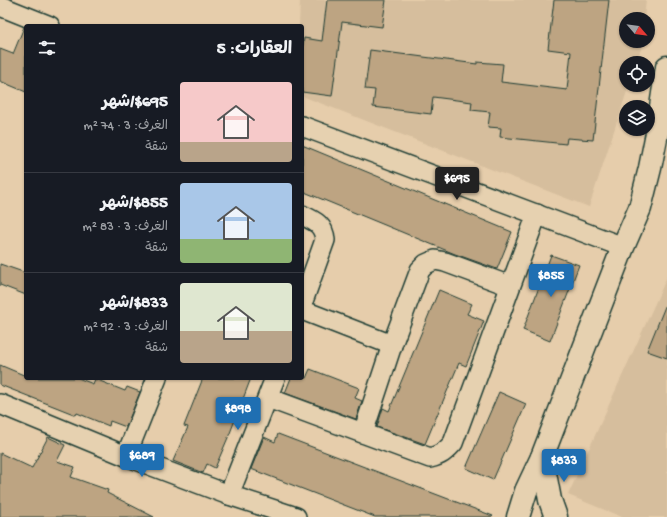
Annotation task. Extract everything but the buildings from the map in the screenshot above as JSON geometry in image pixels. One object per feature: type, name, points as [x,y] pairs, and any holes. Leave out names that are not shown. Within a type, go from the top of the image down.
[{"type":"street","points":[[0,6],[45,24]]},
{"type":"street","points":[[518,517],[526,492],[542,457],[623,247],[640,208],[657,133],[667,67]]},
{"type":"street","points":[[304,127],[623,247]]},
{"type":"street","points":[[268,398],[430,458],[439,456],[453,443],[537,214]]},
{"type":"street","points":[[304,216],[316,222],[325,233],[325,240],[304,298]]},
{"type":"street","points":[[363,433],[392,345],[420,270],[426,264],[436,260],[445,262],[510,286]]},
{"type":"street","points":[[304,311],[392,345]]},
{"type":"street","points":[[126,456],[156,380]]},
{"type":"street","points":[[229,495],[274,380]]},
{"type":"street","points":[[0,404],[126,456],[229,495],[296,517]]},
{"type":"street","points":[[542,457],[550,500],[556,517]]},
{"type":"shaded area","points":[[300,0],[646,0],[645,12],[619,12],[619,48],[641,48],[638,56],[619,56],[619,92],[627,92],[624,100],[619,100],[619,116],[589,207],[304,97],[304,24],[299,24]]},
{"type":"shaded area","points":[[667,277],[667,517],[622,517],[568,495]]}]
